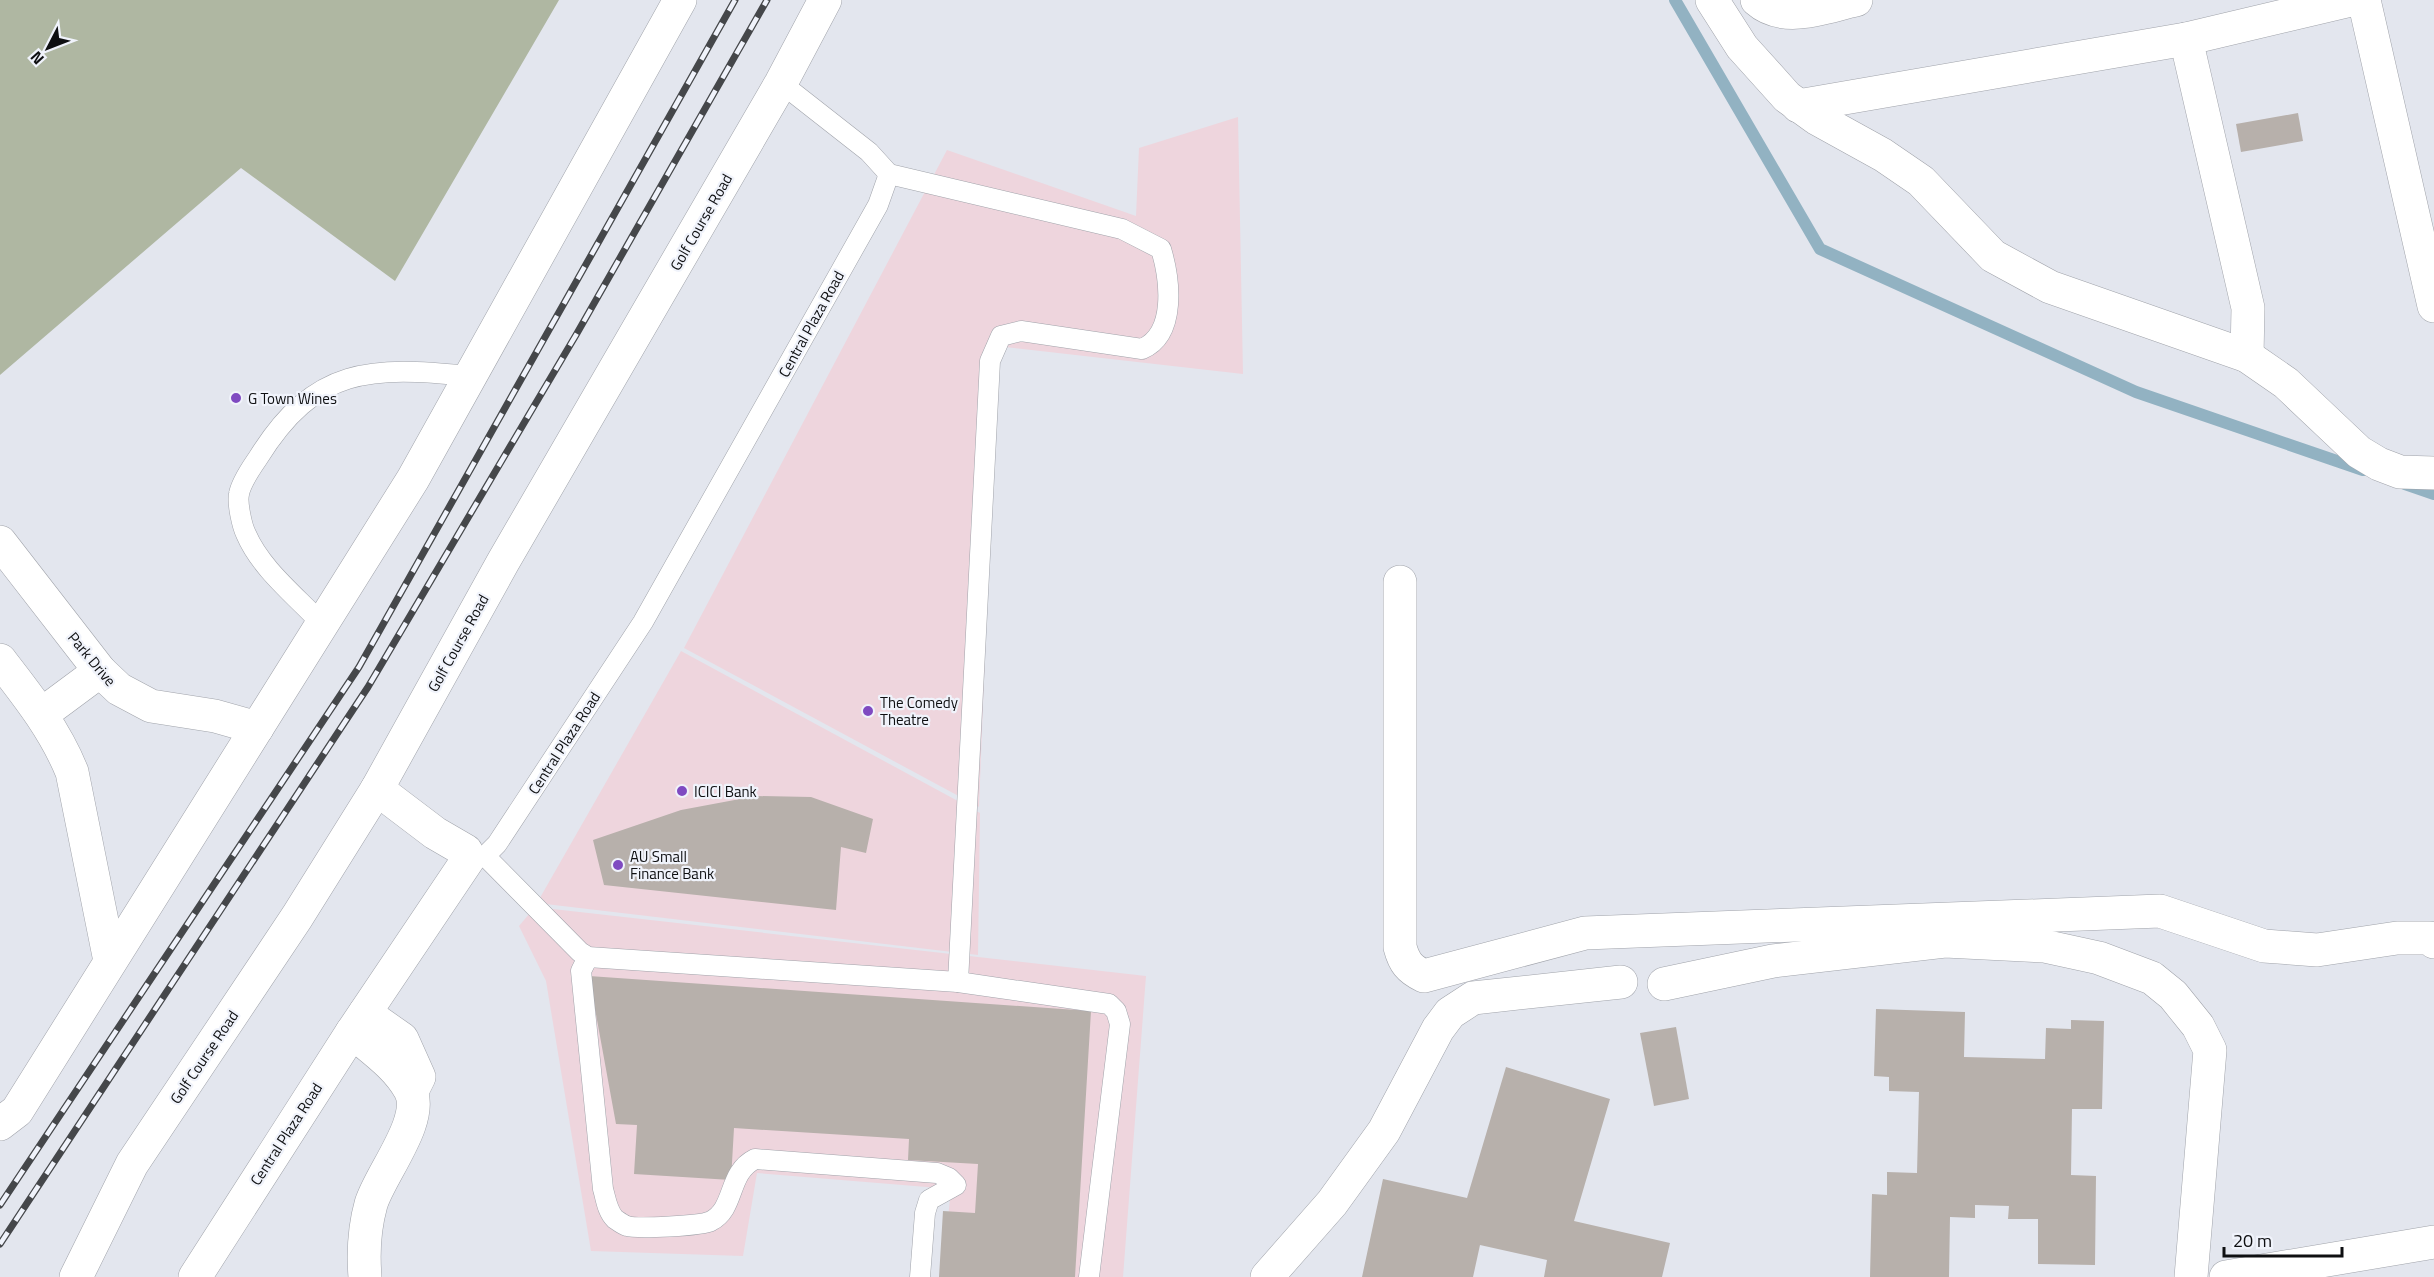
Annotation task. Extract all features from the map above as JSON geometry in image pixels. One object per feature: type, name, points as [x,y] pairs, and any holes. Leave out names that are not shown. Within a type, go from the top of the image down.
[{"type":"street","points":[[6,1124],[413,478],[680,0]]},
{"type":"street","name":"Golf Course Road","points":[[76,1277],[132,1164],[297,917],[377,789],[503,562],[781,83],[825,0]]},
{"type":"street","points":[[1712,0],[1726,25],[1762,71],[1798,106],[1883,155],[1921,181],[1993,256],[2050,287],[2247,356],[2286,383],[2359,452],[2379,464],[2400,472],[2434,473]]},
{"type":"street","points":[[1757,0],[1770,10],[1790,14],[1856,0]]},
{"type":"street","points":[[1798,106],[2186,39],[2351,0]]},
{"type":"street","points":[[2364,0],[2434,306]]},
{"type":"street","points":[[2186,39],[2248,308],[2247,356]]},
{"type":"street","name":"Park Drive","points":[[0,542],[100,671],[119,689],[152,706],[215,716],[257,728]]},
{"type":"street","points":[[1400,582],[1400,946],[1403,959],[1412,970],[1424,976],[1585,933],[2160,911],[2264,946],[2317,950],[2397,938],[2430,938],[2434,942]]},
{"type":"street","points":[[0,660],[42,714],[61,744],[72,772],[110,961]]},
{"type":"street","points":[[42,714],[100,671]]},
{"type":"street","points":[[377,789],[435,833],[477,857]]},
{"type":"street","name":"Central Plaza Road","points":[[195,1277],[358,1022],[477,857]]},
{"type":"street","points":[[1664,984],[1773,961],[1945,941],[2044,946],[2099,958],[2152,978],[2173,995],[2192,1018],[2210,1050],[2191,1277]]},
{"type":"street","points":[[1267,1277],[1332,1203],[1384,1131],[1438,1029],[1450,1013],[1473,998],[1621,982]]},
{"type":"street","points":[[358,1022],[402,1039],[418,1077],[411,1092],[414,1116],[371,1203],[363,1246],[365,1277]]},
{"type":"street","points":[[54,1277],[132,1164]]},
{"type":"street","points":[[2226,1277],[2434,1242]]},
{"type":"lane","points":[[781,83],[869,152],[888,174],[1122,229],[1161,249],[1168,274],[1166,318],[1162,333],[1154,344],[1142,349],[1021,331],[1011,332],[1001,336],[990,362],[958,982]]},
{"type":"lane","name":"Central Plaza Road","points":[[477,857],[497,844],[643,622],[878,205],[888,174]]},
{"type":"lane","points":[[322,624],[260,560],[245,532],[238,494],[254,465],[272,436],[309,398],[317,391],[341,381],[404,369],[470,376]]},
{"type":"lane","points":[[477,857],[588,957],[958,982],[1096,1000],[1109,1004],[1116,1011],[1120,1024],[1089,1277]]},
{"type":"lane","points":[[588,957],[581,971],[602,1178],[609,1210],[616,1220],[628,1226],[692,1225],[710,1221],[721,1211],[728,1200],[736,1175],[745,1164],[755,1159],[937,1173],[949,1178],[956,1185],[929,1200],[925,1214],[920,1277]]},
{"type":"shaded area","points":[[1238,117],[1243,374],[997,346],[979,807],[684,648],[947,150],[1136,216],[1139,148]]},
{"type":"shaded area","points":[[681,651],[980,813],[978,955],[537,903]]},
{"type":"shaded area","points":[[535,907],[1146,976],[1123,1277],[942,1277],[951,1189],[757,1173],[743,1256],[591,1251],[546,981],[519,926]]},
{"type":"green space","points":[[0,0],[559,0],[395,281],[241,168],[0,375]]},
{"type":"building","points":[[2298,113],[2303,141],[2241,152],[2236,124]]},
{"type":"building","points":[[756,796],[811,797],[873,819],[866,853],[841,847],[836,910],[604,885],[593,840],[681,810]]},
{"type":"building","points":[[589,976],[1091,1011],[1075,1277],[939,1277],[943,1211],[975,1213],[978,1164],[908,1160],[909,1139],[734,1128],[731,1180],[634,1174],[637,1125],[616,1124]]},
{"type":"building","points":[[1876,1009],[1965,1012],[1964,1057],[2045,1059],[2046,1028],[2071,1029],[2071,1020],[2104,1021],[2102,1109],[2072,1109],[2071,1175],[2096,1176],[2095,1265],[2038,1264],[2038,1219],[2008,1219],[2009,1206],[1975,1205],[1975,1218],[1950,1217],[1949,1277],[1870,1277],[1872,1194],[1887,1195],[1887,1172],[1917,1173],[1919,1092],[1889,1091],[1889,1077],[1874,1076]]},
{"type":"building","points":[[1676,1027],[1689,1099],[1654,1106],[1640,1033]]},
{"type":"building","points":[[1506,1067],[1610,1099],[1574,1221],[1670,1243],[1662,1277],[1544,1277],[1547,1260],[1480,1245],[1473,1277],[1362,1277],[1383,1179],[1467,1198]]},
{"type":"waterway","points":[[1675,0],[1820,249],[2136,392],[2363,470]]},
{"type":"waterway","points":[[2405,484],[2434,494]]},
{"type":"railway","points":[[0,1205],[359,667],[735,0]]},
{"type":"railway","points":[[0,1244],[368,687],[576,335],[767,0]]},
{"type":"place","name":"G Town Wines","points":[[236,398]]},
{"type":"place","name":"The Comedy Theatre","points":[[868,711]]},
{"type":"place","name":"ICICI Bank","points":[[682,791]]},
{"type":"place","name":"AU Small Finance Bank","points":[[618,865]]}]
